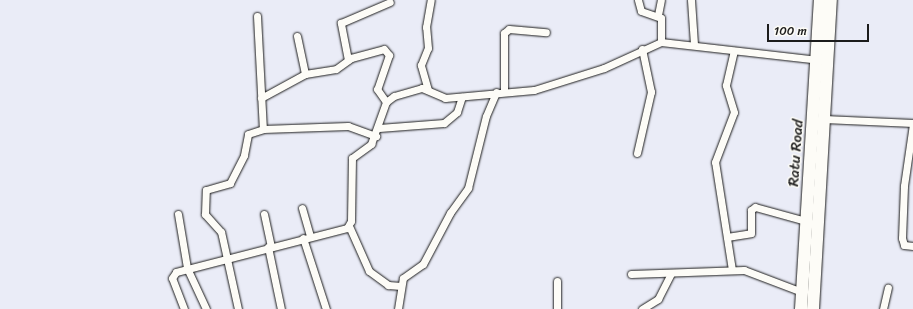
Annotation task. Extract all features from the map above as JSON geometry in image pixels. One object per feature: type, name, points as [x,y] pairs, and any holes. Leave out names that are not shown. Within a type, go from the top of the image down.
[{"type":"main road","name":"Ratu Road","points":[[801,309],[824,119],[820,0]]},
{"type":"main road","name":"Ratu Road","points":[[813,309],[812,222],[823,61],[831,0]]},
{"type":"street","points":[[428,90],[420,65],[428,48],[426,27],[431,0]]},
{"type":"street","points":[[638,0],[641,11],[658,15]]},
{"type":"street","points":[[661,0],[658,15],[661,42]]},
{"type":"street","points":[[691,0],[694,44]]},
{"type":"street","points":[[348,60],[341,23],[390,2]]},
{"type":"street","points":[[257,16],[263,129]]},
{"type":"street","points":[[504,92],[504,32],[509,29],[546,32]]},
{"type":"street","points":[[297,36],[305,74]]},
{"type":"street","points":[[386,102],[415,89],[428,90],[445,98],[496,92],[534,90],[604,68],[642,49],[661,42],[694,44],[734,51],[823,61]]},
{"type":"street","points":[[637,153],[651,92],[642,49]]},
{"type":"street","points":[[261,98],[305,74],[336,68],[348,60],[388,50],[377,89],[386,102],[380,128],[376,136],[355,154],[350,165],[349,226],[369,271],[388,285],[401,286]]},
{"type":"street","points":[[732,270],[715,162],[734,112],[726,85],[734,51]]},
{"type":"street","points":[[398,309],[401,286],[406,275],[423,264],[450,213],[468,188],[486,116],[496,92]]},
{"type":"street","points":[[380,128],[444,122],[457,112],[462,96]]},
{"type":"street","points":[[824,119],[913,124],[904,186],[902,238],[904,245],[913,246]]},
{"type":"street","points":[[238,309],[228,258],[219,228],[205,214],[206,190],[230,183],[244,155],[248,134],[263,129],[348,126],[376,136]]},
{"type":"street","points":[[727,237],[751,234],[751,210],[755,207],[812,222]]},
{"type":"street","points":[[302,208],[306,237],[326,309]]},
{"type":"street","points":[[178,214],[187,268],[206,309]]},
{"type":"street","points":[[264,214],[282,309]]},
{"type":"street","points":[[184,309],[172,278],[174,273],[187,268],[349,226]]},
{"type":"street","points":[[631,274],[732,270],[757,273],[802,292]]},
{"type":"street","points":[[642,309],[658,299],[671,273]]},
{"type":"street","points":[[557,281],[557,309]]},
{"type":"street","points":[[883,309],[888,288]]}]
